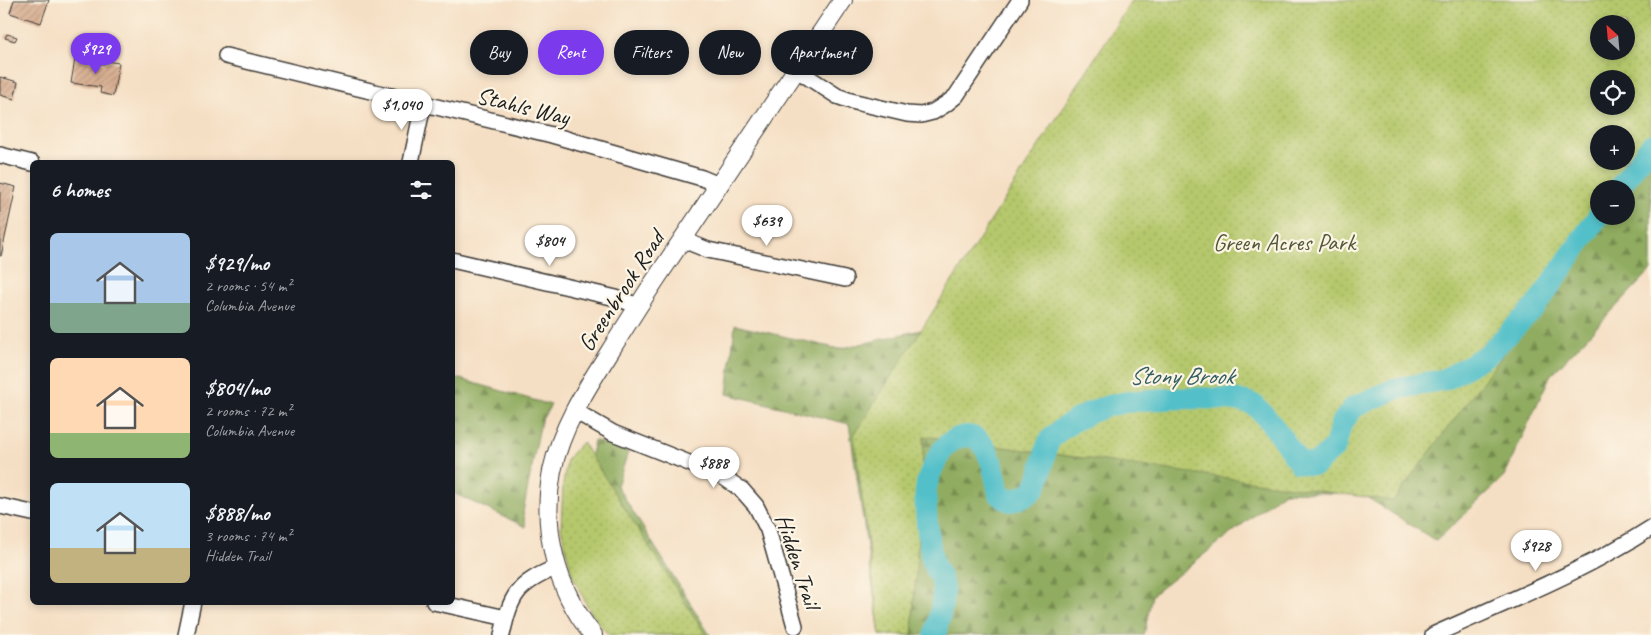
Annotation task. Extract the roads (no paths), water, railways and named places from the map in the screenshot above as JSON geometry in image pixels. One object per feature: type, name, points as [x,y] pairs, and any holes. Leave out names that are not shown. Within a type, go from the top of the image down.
[{"type":"street","name":"Greenbrook Road","points":[[824,30],[844,0]]},
{"type":"street","points":[[805,75],[837,96],[851,101],[906,114],[921,115],[933,112],[956,96],[1020,0]]},
{"type":"street","name":"Stahls Way","points":[[226,56],[552,135],[702,178],[719,185]]},
{"type":"street","name":"Greenbrook Road","points":[[592,635],[574,607],[557,568],[549,526],[550,484],[560,445],[574,411],[638,306],[794,75]]},
{"type":"street","points":[[411,160],[423,105]]},
{"type":"street","points":[[0,155],[30,162]]},
{"type":"street","points":[[682,240],[708,250],[845,279]]},
{"type":"street","points":[[455,261],[606,295],[638,306]]},
{"type":"street","name":"Hidden Trail","points":[[574,411],[613,433],[722,476],[742,490],[756,506],[768,530],[795,626]]},
{"type":"street","points":[[0,506],[30,513]]},
{"type":"street","points":[[1433,635],[1597,559],[1650,529]]},
{"type":"street","points":[[502,635],[513,599],[520,588],[538,575],[557,568]]},
{"type":"street","points":[[186,635],[192,605]]},
{"type":"street","points":[[448,605],[506,618]]},
{"type":"waterway","name":"Stony Brook","points":[[1625,180],[1651,145]]},
{"type":"waterway","name":"Stony Brook","points":[[935,635],[941,609],[943,588],[933,561],[928,534],[926,490],[935,463],[943,450],[952,441],[964,436],[973,437],[981,442],[987,451],[995,473],[999,494],[1010,501],[1020,498],[1033,490],[1039,479],[1050,440],[1063,428],[1090,413],[1108,406],[1128,402],[1185,398],[1225,399],[1241,401],[1257,407],[1277,431],[1299,463],[1315,465],[1335,447],[1341,424],[1354,407],[1395,389],[1446,379],[1488,354],[1536,306],[1592,225]]},
{"type":"park label","name":"Green Acres Park","points":[[1284,242]]}]
